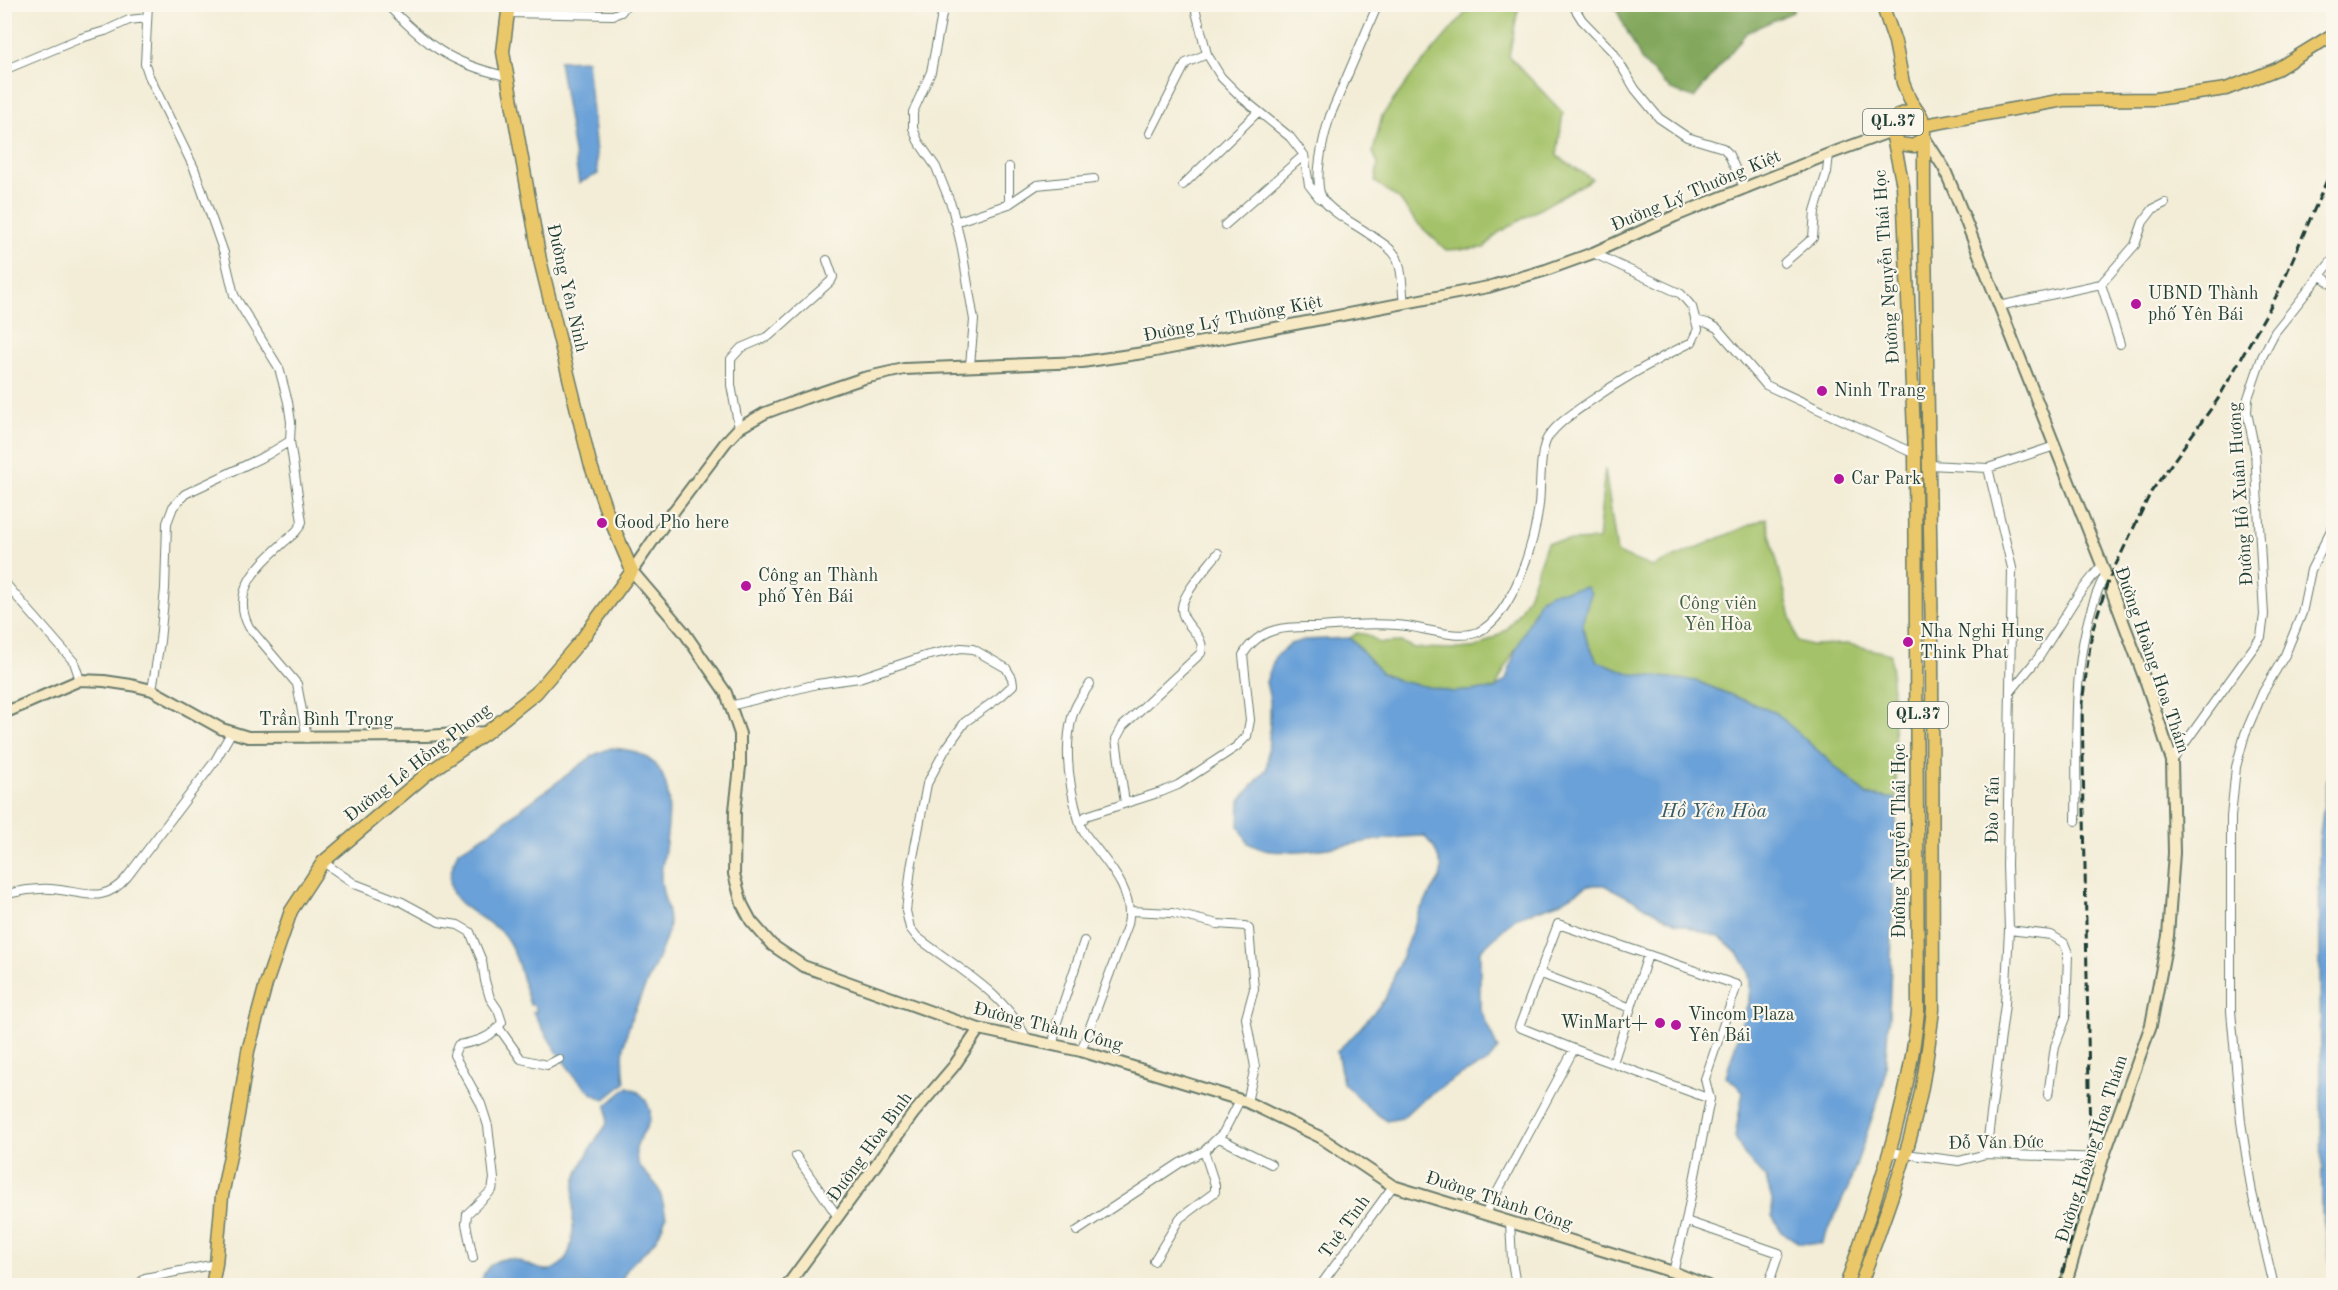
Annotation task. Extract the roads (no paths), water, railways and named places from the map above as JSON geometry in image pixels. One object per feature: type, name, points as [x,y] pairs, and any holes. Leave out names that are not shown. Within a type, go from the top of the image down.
[{"type":"main road","name":"QL.37","points":[[1882,4],[1895,42],[1903,83],[1924,127],[1919,143],[1908,146],[1898,143],[1893,130],[1901,102],[1903,83]]},
{"type":"main road","name":"Đường Yên Ninh","points":[[508,9],[503,52],[506,76],[540,260],[590,463],[605,507],[632,571]]},
{"type":"main road","points":[[1924,127],[2064,100],[2156,99],[2226,89],[2277,69],[2334,34]]},
{"type":"main road","name":"QL.37","points":[[1893,130],[1899,115],[1907,112],[1916,114],[1924,127]]},
{"type":"main road","name":"Đường Hoàng Hoa Thám","points":[[1924,127],[1944,168],[2055,446],[2147,685],[2172,761],[2174,853],[2168,936],[2151,1025],[2103,1158],[2065,1286]]},
{"type":"main road","name":"Đường Nguyễn Thái Học","points":[[1860,1286],[1905,1155],[1919,1103],[1933,1010],[1924,127]]},
{"type":"main road","name":"Đường Lý Thường Kiệt","points":[[632,571],[710,461],[740,428],[765,413],[795,401],[885,372],[970,365],[1082,362],[1150,352],[1488,287],[1593,253],[1675,216],[1893,130]]},
{"type":"main road","name":"Đường Nguyễn Thái Học","points":[[1846,1286],[1905,1099],[1915,1049],[1918,1011],[1915,453],[1903,186],[1893,130]]},
{"type":"main road","name":"Đường Thành Công","points":[[632,571],[684,632],[726,693],[740,734],[734,874],[742,904],[751,921],[772,945],[803,966],[979,1029],[1082,1051],[1243,1101],[1320,1137],[1393,1186],[1673,1272],[1708,1286]]},
{"type":"main road","name":"Đường Lê Hồng Phong","points":[[212,1286],[222,1196],[254,1029],[266,984],[291,911],[323,862],[428,773],[487,732],[536,693],[582,639],[632,571]]},
{"type":"main road","name":"Trần Bình Trọng","points":[[4,712],[80,680],[131,685],[152,690],[231,733],[248,737],[426,736],[487,732]]},
{"type":"main road","name":"Đường Hòa Bình","points":[[787,1286],[913,1114],[954,1066],[979,1029]]},
{"type":"street","points":[[148,4],[145,64],[147,70],[194,168],[224,254],[234,295],[279,368],[288,402],[291,422],[290,441],[302,522],[253,576],[245,590],[242,602],[244,618],[249,627],[297,684],[307,738]]},
{"type":"street","points":[[386,4],[426,42],[461,63],[506,76]]},
{"type":"street","points":[[508,9],[612,15],[621,12],[627,4]]},
{"type":"street","points":[[944,4],[931,72],[913,112],[913,128],[918,141],[936,167],[956,222],[972,299],[974,320],[970,365]]},
{"type":"street","points":[[1194,4],[1207,54],[1221,77],[1290,137],[1305,155],[1309,185],[1317,198],[1386,246],[1396,256],[1404,304]]},
{"type":"street","points":[[1324,201],[1318,183],[1324,135],[1334,106],[1378,4]]},
{"type":"street","points":[[1572,4],[1582,20],[1613,52],[1635,89],[1659,118],[1687,137],[1723,148],[1728,153],[1745,189]]},
{"type":"street","points":[[4,70],[129,20],[147,18]]},
{"type":"street","points":[[1150,133],[1186,63],[1207,54]]},
{"type":"street","points":[[1184,185],[1258,111]]},
{"type":"street","points":[[1784,263],[1812,238],[1815,211],[1827,172],[1829,154]]},
{"type":"street","points":[[1225,225],[1305,155]]},
{"type":"street","points":[[1009,166],[1009,204]]},
{"type":"street","points":[[956,222],[1009,204],[1037,184],[1094,179]]},
{"type":"street","points":[[1999,306],[2101,284],[2135,245],[2143,222],[2153,209],[2165,203]]},
{"type":"street","points":[[1080,824],[1086,816],[1178,785],[1236,747],[1247,736],[1250,720],[1243,655],[1254,641],[1263,635],[1290,628],[1372,624],[1467,634],[1478,632],[1492,621],[1512,597],[1529,554],[1539,507],[1544,451],[1548,438],[1571,414],[1618,382],[1692,342],[1698,329],[1692,307],[1681,294],[1593,253]]},
{"type":"street","name":"Đường Hồ Xuân Hương","points":[[2172,761],[2261,637],[2264,622],[2263,591],[2255,451],[2247,403],[2262,357],[2276,332],[2294,306],[2334,258]]},
{"type":"street","points":[[740,428],[731,385],[731,359],[741,348],[769,336],[831,281],[827,260]]},
{"type":"street","points":[[2320,275],[2334,286]]},
{"type":"street","points":[[2101,284],[2120,344]]},
{"type":"street","points":[[1695,320],[1717,328],[1766,385],[1915,453]]},
{"type":"street","points":[[152,690],[165,589],[167,523],[173,507],[185,494],[267,455],[290,441]]},
{"type":"street","points":[[1929,465],[1988,468],[2055,446]]},
{"type":"street","name":"Đào Tấn","points":[[1986,1154],[2005,1005],[2012,568],[1988,468]]},
{"type":"street","points":[[2274,1286],[2252,1193],[2241,1122],[2230,1011],[2231,817],[2236,767],[2245,734],[2263,692],[2285,654],[2302,613],[2311,570],[2334,524]]},
{"type":"street","points":[[1125,803],[1116,739],[1118,734],[1201,653],[1203,648],[1184,618],[1182,607],[1187,595],[1218,553]]},
{"type":"street","points":[[2011,691],[2039,657],[2078,595],[2103,570]]},
{"type":"street","points":[[2076,821],[2076,720],[2080,669],[2103,570]]},
{"type":"street","points":[[4,582],[74,662],[80,680]]},
{"type":"street","points":[[730,706],[817,684],[859,678],[951,649],[973,649],[1005,668],[1012,678],[1012,684],[1000,697],[965,722],[945,750],[927,784],[911,868],[907,917],[910,928],[917,937],[1004,1004],[1017,1020],[1027,1040]]},
{"type":"street","points":[[1082,1051],[1131,911],[1126,892],[1096,847],[1082,832],[1070,779],[1068,745],[1072,716],[1077,703],[1090,684]]},
{"type":"street","points":[[4,894],[35,889],[51,889],[93,896],[113,892],[127,877],[210,767],[231,733]]},
{"type":"street","points":[[323,862],[355,884],[402,902],[439,922],[458,926],[470,932],[480,953],[490,998],[502,1022],[499,1028],[485,1038],[458,1045],[454,1055],[481,1104],[488,1126],[494,1179],[492,1190],[467,1214],[466,1224],[473,1258]]},
{"type":"street","points":[[1077,1231],[1180,1163],[1204,1151],[1220,1138],[1243,1101],[1256,1067],[1246,1018],[1254,989],[1248,929],[1245,926],[1218,924],[1172,913],[1131,911]]},
{"type":"street","points":[[1673,1272],[1686,1221],[1710,1099],[1705,1079],[1737,985],[1558,924],[1519,1027],[1710,1099]]},
{"type":"street","points":[[2008,930],[2051,935],[2062,940],[2067,948],[2066,1018],[2055,1046],[2048,1095]]},
{"type":"street","points":[[1053,1045],[1057,1022],[1084,941]]},
{"type":"street","points":[[1613,1063],[1648,955]]},
{"type":"street","points":[[1539,973],[1631,1008]]},
{"type":"street","points":[[499,1028],[521,1059],[547,1065],[559,1059]]},
{"type":"street","points":[[1486,1213],[1574,1049]]},
{"type":"street","points":[[1220,1138],[1271,1164]]},
{"type":"street","points":[[1154,1261],[1180,1218],[1215,1192],[1215,1185],[1204,1151]]},
{"type":"street","name":"Đỗ Văn Đức","points":[[1890,1152],[1959,1161],[1986,1154],[2103,1158]]},
{"type":"street","points":[[796,1156],[838,1217]]},
{"type":"street","name":"Tuệ Tĩnh","points":[[1320,1286],[1393,1186]]},
{"type":"street","points":[[1686,1221],[1779,1253],[1768,1286]]},
{"type":"street","points":[[1510,1222],[1516,1286]]},
{"type":"street","points":[[136,1286],[145,1278],[216,1264]]},
{"type":"water","points":[[587,60],[598,174],[579,183],[559,61]]},
{"type":"water","name":"Hồ Yên Hòa","points":[[1587,587],[1591,594],[1584,615],[1583,629],[1597,661],[1632,674],[1696,681],[1776,713],[1867,795],[1897,799],[1889,1015],[1884,1082],[1849,1186],[1821,1244],[1799,1243],[1782,1232],[1772,1216],[1772,1200],[1766,1179],[1744,1155],[1735,1137],[1743,1091],[1726,1076],[1749,999],[1750,983],[1748,970],[1739,954],[1721,938],[1674,922],[1605,885],[1589,885],[1561,902],[1515,918],[1480,951],[1480,1008],[1498,1049],[1488,1062],[1455,1078],[1417,1104],[1402,1118],[1386,1121],[1343,1083],[1337,1051],[1385,999],[1420,910],[1440,878],[1442,868],[1434,847],[1424,836],[1289,852],[1270,851],[1248,843],[1239,826],[1240,801],[1267,768],[1270,700],[1266,682],[1275,657],[1290,644],[1304,640],[1350,638],[1381,673],[1399,681],[1453,692],[1495,689],[1506,680],[1515,652],[1540,599],[1550,593]]},
{"type":"water","points":[[2333,738],[2334,1275],[2322,1212],[2319,841]]},
{"type":"water","points":[[611,748],[632,751],[648,758],[658,768],[665,781],[669,813],[661,877],[669,924],[663,946],[627,1032],[623,1056],[625,1083],[604,1100],[584,1086],[560,1056],[533,1012],[537,1011],[534,1005],[530,1005],[517,960],[509,943],[500,931],[458,900],[450,885],[450,876],[458,851],[486,835],[594,755]]},
{"type":"water","points":[[628,1087],[643,1096],[650,1112],[648,1125],[638,1142],[636,1156],[642,1169],[659,1190],[666,1217],[656,1239],[626,1272],[622,1285],[481,1285],[486,1270],[499,1260],[516,1260],[547,1270],[559,1266],[566,1258],[572,1237],[574,1189],[578,1174],[582,1163],[607,1123],[607,1105]]},
{"type":"railway","points":[[2059,1286],[2082,1198],[2090,1142],[2082,703],[2092,632],[2108,581],[2151,492],[2218,399],[2278,293],[2334,164]]},
{"type":"place","name":"UBND Thành phố Yên Bái","points":[[2136,304]]},
{"type":"place","name":"Ninh Trang","points":[[1822,391]]},
{"type":"place","name":"Car Park","points":[[1839,479]]},
{"type":"place","name":"Good Pho here","points":[[602,523]]},
{"type":"place","name":"Công an Thành phố Yên Bái","points":[[746,586]]},
{"type":"place","name":"Nha Nghi Hung Think Phat","points":[[1908,642]]},
{"type":"place","name":"WinMart+","points":[[1660,1023]]},
{"type":"place","name":"Vincom Plaza Yên Bái","points":[[1676,1025]]},
{"type":"park label","name":"Công viên Yên Hòa","points":[[1718,614]]}]
